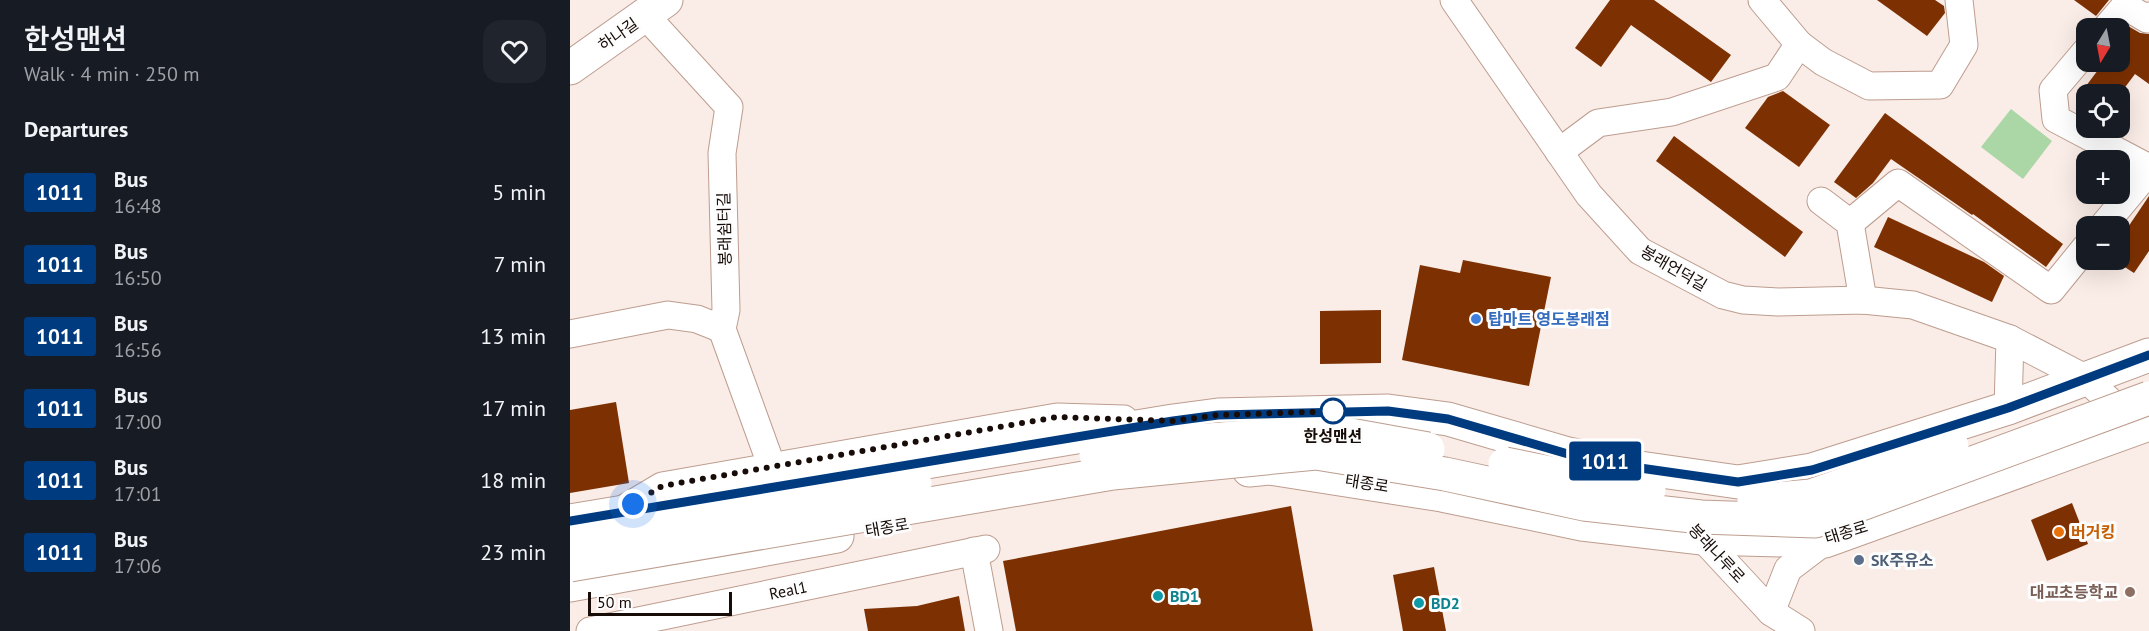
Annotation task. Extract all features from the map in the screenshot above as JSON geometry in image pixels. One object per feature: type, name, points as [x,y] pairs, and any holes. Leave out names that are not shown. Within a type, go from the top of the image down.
[{"type":"main road","name":"하나길","points":[[570,68],[656,7]]},
{"type":"main road","points":[[570,521],[1218,415],[1388,411],[1448,419],[1568,454],[1640,468],[1738,482],[1812,470],[2008,408],[2149,355]]},
{"type":"main road","points":[[570,540],[1167,443],[1328,431],[1585,480],[1670,493],[1744,501],[1811,496],[2149,377]]},
{"type":"main road","points":[[570,565],[1113,473],[1316,453],[1445,474],[1584,504],[1701,517],[1815,521],[2145,417]]},
{"type":"main road","name":"태종로","points":[[570,585],[1113,485],[1269,468],[1442,495],[1582,524],[1702,538],[1825,541],[2145,417]]},
{"type":"street","name":"봉래언덕길","points":[[1455,0],[1589,195],[1640,251],[1723,296],[1743,300],[1778,302],[1863,300],[1913,305],[2010,339],[2085,378],[2145,417]]},
{"type":"street","points":[[1762,0],[1799,44],[1822,62],[1869,86],[1940,85],[1964,45],[1959,0]]},
{"type":"street","points":[[2115,18],[2126,6],[2147,19],[2149,16]]},
{"type":"street","name":"봉래쉼터길","points":[[656,7],[729,107],[722,153],[726,310],[722,329],[772,467]]},
{"type":"street","points":[[1559,152],[1598,123],[1672,112],[1777,77],[1799,44]]},
{"type":"street","points":[[2076,63],[2053,90],[2056,119],[2149,169],[2111,216]]},
{"type":"street","points":[[1850,223],[1898,183],[2051,291],[2076,260]]},
{"type":"street","points":[[1821,201],[1850,223],[1863,300]]},
{"type":"street","points":[[570,333],[668,315],[698,319],[722,329]]},
{"type":"street","points":[[2008,408],[2010,339]]},
{"type":"street","points":[[618,513],[662,486],[1057,417],[1173,421]]},
{"type":"street","name":"봉래나루로","points":[[1640,468],[1772,612],[1801,631]]},
{"type":"street","points":[[1772,612],[1788,569],[1825,541]]},
{"type":"street","name":"Real1","points":[[590,631],[660,624],[980,550],[989,631]]},
{"type":"green space","points":[[2011,109],[2052,141],[2023,179],[1981,147]]},
{"type":"building","points":[[1610,0],[1654,0],[1731,55],[1711,82],[1631,25],[1601,67],[1575,48]]},
{"type":"building","points":[[1877,0],[1935,0],[1944,6],[1945,13],[1927,36]]},
{"type":"building","points":[[2074,0],[2109,0],[2096,16]]},
{"type":"building","points":[[2130,27],[2140,33],[2149,34],[2149,84],[2135,74],[2128,84],[2088,84],[2096,72],[2130,72]]},
{"type":"building","points":[[1783,91],[1830,125],[1799,167],[1745,128],[1768,97]]},
{"type":"building","points":[[1885,113],[2063,244],[2046,267],[1891,159],[1873,183],[1856,198],[1834,182]]},
{"type":"building","points":[[1674,136],[1803,232],[1785,257],[1656,161]]},
{"type":"building","points":[[2149,196],[2149,251],[2134,273],[2129,270],[2130,224]]},
{"type":"building","points":[[1888,217],[1984,262],[2004,276],[1992,302],[1874,247]]},
{"type":"building","name":"탑마트 영도봉래점","points":[[1463,260],[1551,277],[1529,386],[1402,360],[1420,265],[1460,273]]},
{"type":"building","points":[[1381,310],[1381,363],[1320,364],[1320,311]]},
{"type":"building","points":[[616,402],[629,483],[570,493],[570,410]]},
{"type":"building","name":"버거킹","points":[[2072,503],[2088,544],[2047,561],[2031,520]]},
{"type":"building","name":"BD1","points":[[1291,506],[1313,631],[1016,631],[1003,561]]},
{"type":"building","name":"BD2","points":[[1434,567],[1446,631],[1403,631],[1393,575]]},
{"type":"building","points":[[959,596],[965,631],[868,631],[864,609],[917,606]]},
{"type":"bus line","name":"1011","points":[[570,521],[1173,421],[1218,415],[1316,411],[1388,411],[1448,419],[1568,454],[1640,468],[1738,482],[1812,470],[2008,408],[2149,355]]},
{"type":"place","name":"탑마트 영도봉래점","points":[[1476,319]]},
{"type":"place","name":"한성맨션","points":[[1333,411]]},
{"type":"place","name":"버거킹","points":[[2059,532]]},
{"type":"place","name":"SK주유소","points":[[1859,560]]},
{"type":"place","name":"대교초등학교","points":[[2130,592]]},
{"type":"place","name":"BD1","points":[[1158,596]]},
{"type":"place","name":"BD2","points":[[1419,603]]},
{"type":"route","points":[[633,504],[662,486],[1057,417],[1173,421],[1218,415],[1340,411],[1333,411]]}]
